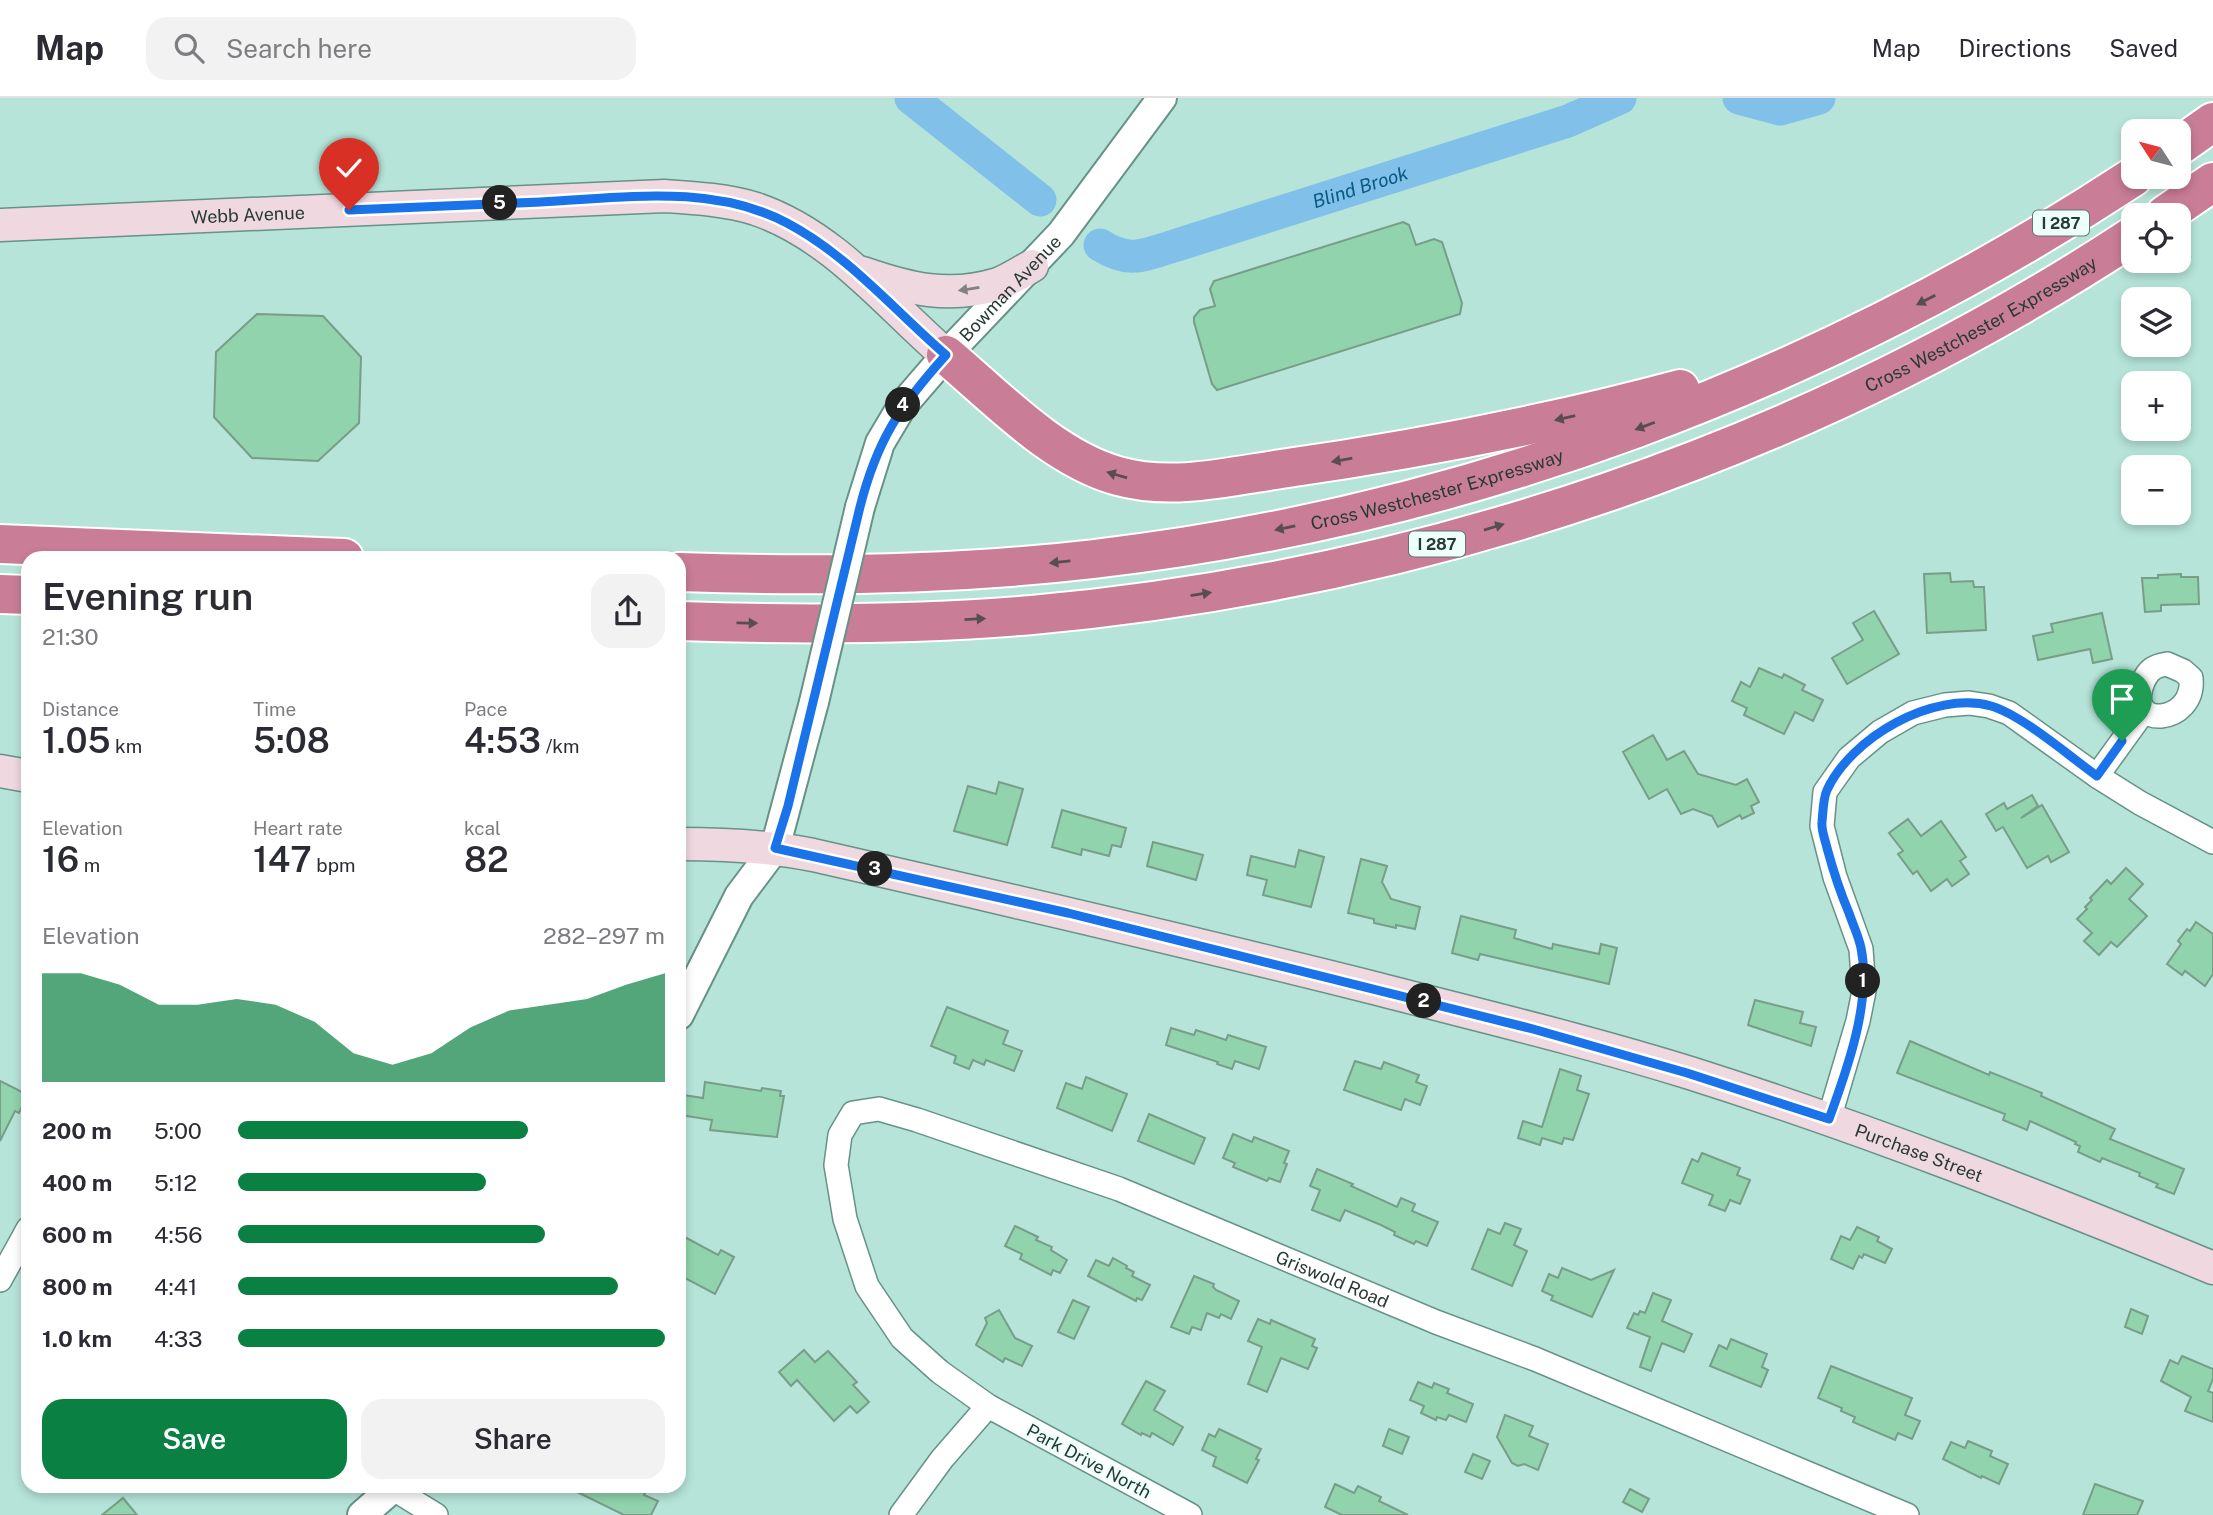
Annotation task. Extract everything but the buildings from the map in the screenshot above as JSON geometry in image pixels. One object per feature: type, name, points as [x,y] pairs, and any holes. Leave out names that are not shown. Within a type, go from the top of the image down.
[{"type":"highway","points":[[2191,138],[2213,122]]},
{"type":"highway","points":[[2182,203],[2213,182]]},
{"type":"highway","name":"Cross Westchester Expressway","points":[[686,572],[821,576],[958,571],[1106,557],[1266,532],[1432,494],[1553,458],[1695,407],[1821,352],[2001,259],[2121,184]]},
{"type":"highway","name":"Cross Westchester Expressway","points":[[686,621],[868,624],[1031,615],[1239,588],[1411,551],[1612,490],[1776,427],[1955,341],[2121,243]]},
{"type":"highway","points":[[946,355],[1037,431],[1074,457],[1118,476],[1139,481],[1176,483],[1319,464],[1553,421],[1821,352]]},
{"type":"highway","points":[[0,544],[172,551]]},
{"type":"highway","points":[[0,593],[21,594]]},
{"type":"main road","name":"Webb Avenue","points":[[0,225],[665,196],[728,202],[755,209],[810,236],[855,271],[946,355]]},
{"type":"main road","points":[[855,271],[907,288],[935,292],[999,284],[1032,265]]},
{"type":"main road","points":[[0,771],[21,775]]},
{"type":"main road","name":"Purchase Street","points":[[686,844],[775,848],[1068,913],[1521,1025],[1687,1073],[1829,1119],[2038,1197],[2213,1268]]},
{"type":"street","name":"Bowman Avenue","points":[[775,848],[814,702],[860,507],[872,463],[890,426],[917,388],[946,355],[1061,234],[1162,98]]},
{"type":"street","points":[[1829,1119],[1858,1021],[1864,991],[1861,948],[1835,877],[1822,826],[1825,792],[1849,758],[1880,732],[1913,713],[1945,705],[1969,703],[1989,706],[2009,713],[2140,803],[2213,842]]},
{"type":"street","points":[[2097,776],[2144,711]]},
{"type":"street","points":[[686,1001],[739,896],[775,848]]},
{"type":"street","name":"Griswold Road","points":[[845,1219],[836,1165],[840,1135],[852,1113],[879,1109],[917,1119],[1119,1189],[1908,1515]]},
{"type":"street","name":"Park Drive North","points":[[845,1219],[867,1286],[901,1338],[940,1372],[988,1406],[1190,1515]]},
{"type":"street","points":[[0,1280],[21,1242]]},
{"type":"street","points":[[901,1515],[942,1459],[988,1406]]},
{"type":"street","points":[[362,1515],[387,1493]]},
{"type":"street","points":[[403,1493],[436,1515]]},
{"type":"waterway","name":"Blind Brook","points":[[911,98],[1040,200]]},
{"type":"waterway","name":"Blind Brook","points":[[1100,245],[1128,256],[1154,252],[1568,121],[1620,98]]},
{"type":"waterway","name":"Blind Brook","points":[[1739,98],[1780,109],[1819,98]]},
{"type":"route","points":[[349,210],[665,196],[728,202],[755,209],[810,236],[855,271],[946,355],[902,406],[880,443],[872,463],[788,806],[775,848],[1068,913],[1533,1029],[1687,1073],[1829,1119],[1839,1092],[1864,991],[1861,948],[1835,877],[1822,826],[1825,792],[1849,758],[1880,732],[1913,713],[1945,705],[1969,703],[2009,713],[2097,776],[2122,741]]}]
